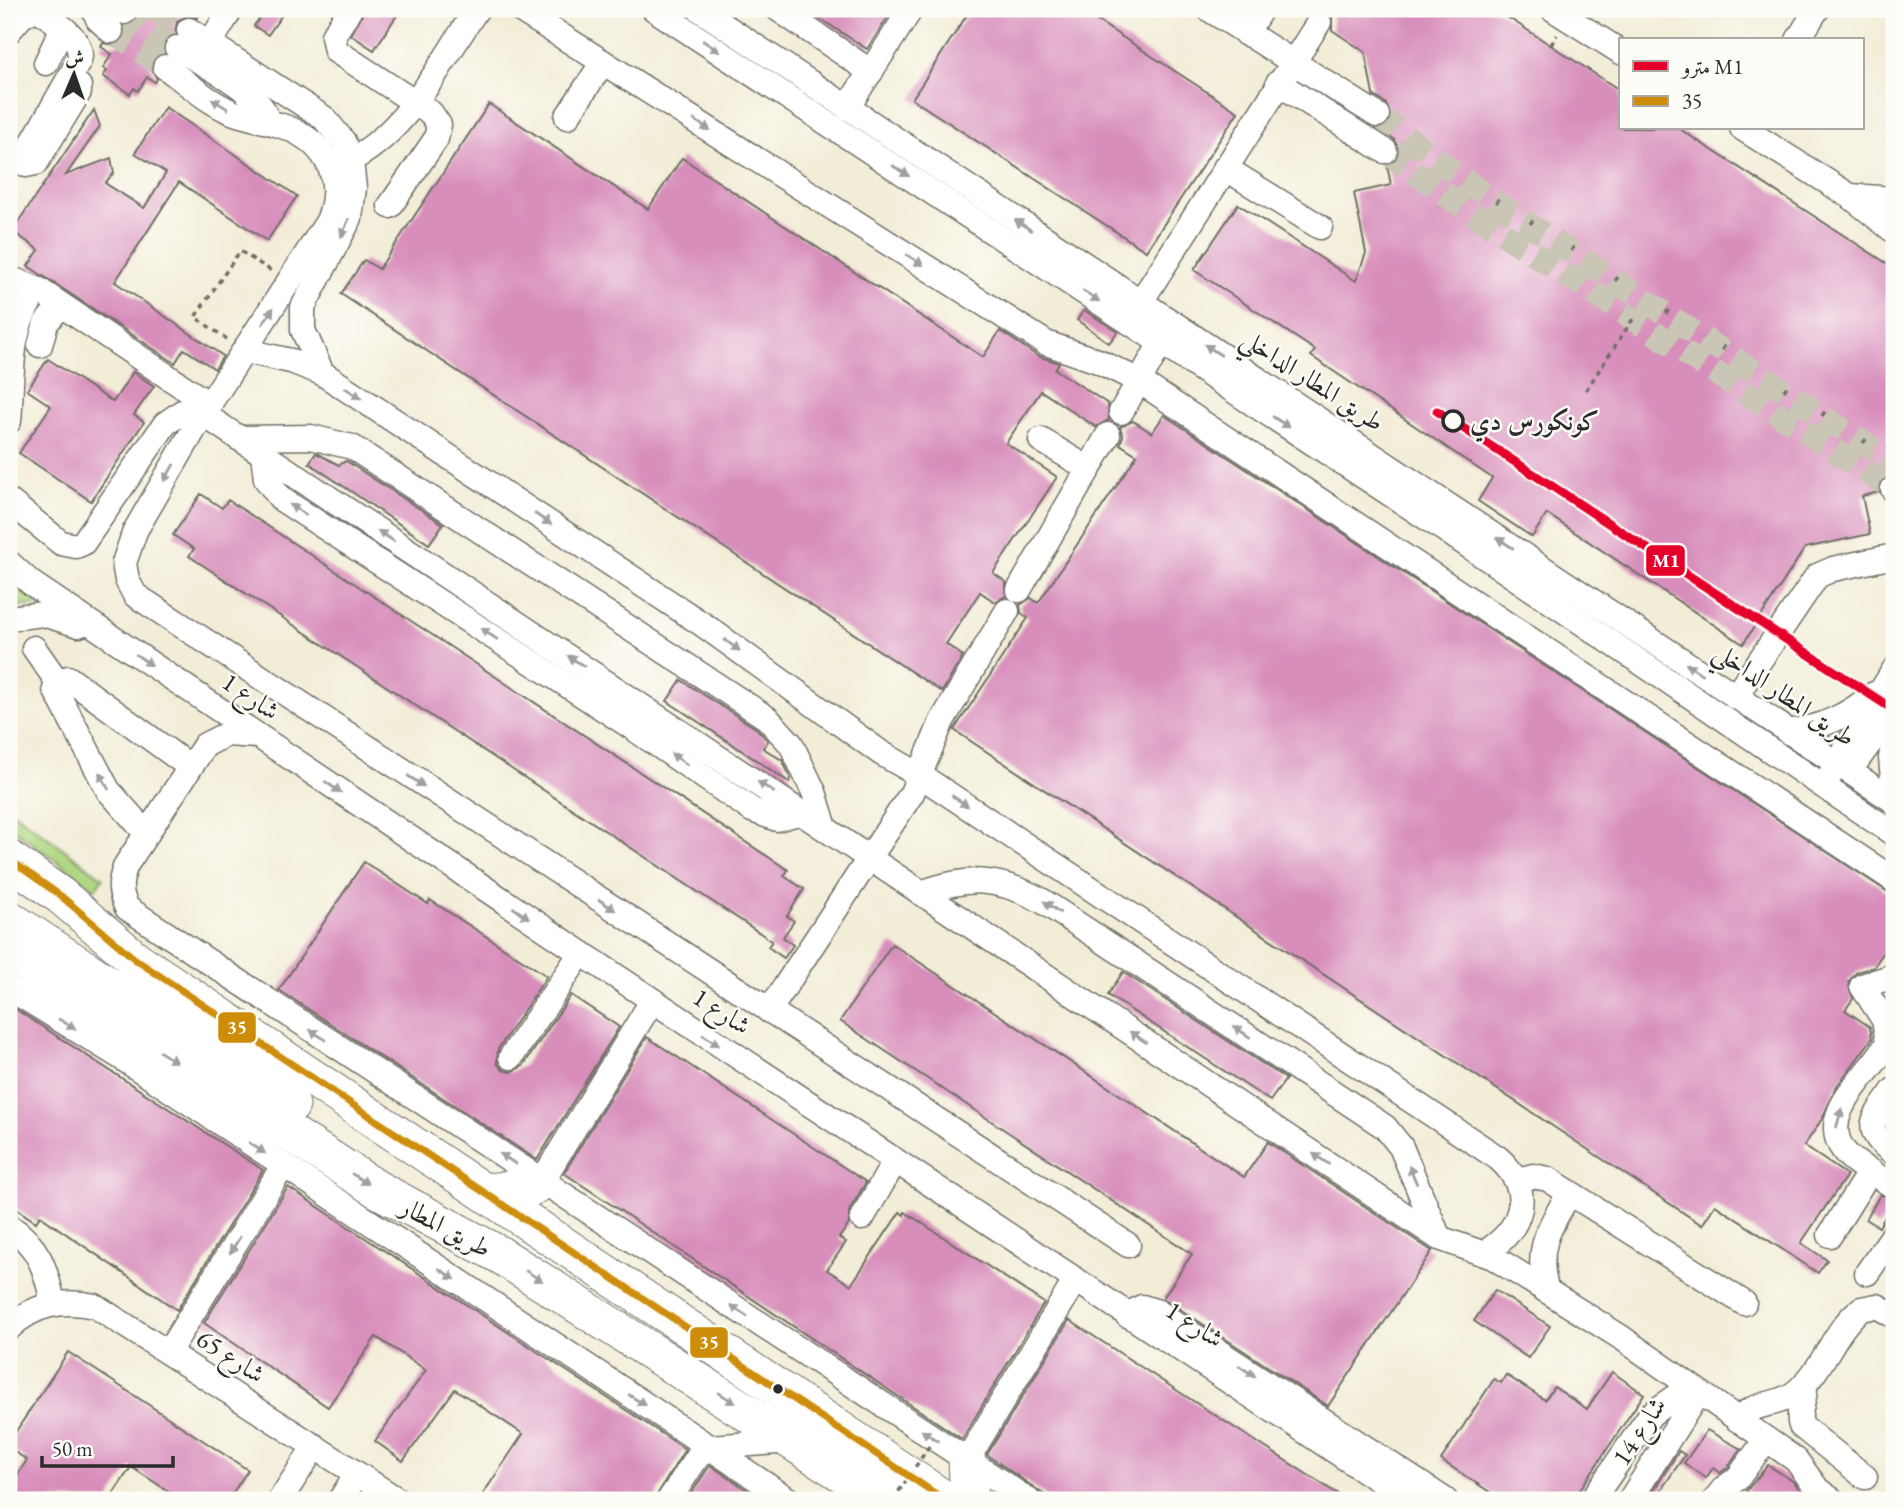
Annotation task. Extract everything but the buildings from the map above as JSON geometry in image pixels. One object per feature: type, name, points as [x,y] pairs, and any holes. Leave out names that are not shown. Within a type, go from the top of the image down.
[{"type":"highway","points":[[9,833],[19,845],[16,872]]},
{"type":"highway","name":"طريق المطار","points":[[16,872],[136,960],[945,1500]]},
{"type":"highway","points":[[9,919],[403,1178],[426,1197],[454,1229]]},
{"type":"highway","name":"طريق المطار","points":[[9,952],[106,1017],[400,1203],[454,1229],[884,1500]]},
{"type":"highway","points":[[106,1017],[118,1056]]},
{"type":"highway","points":[[484,1192],[530,1188],[542,1181]]},
{"type":"highway","points":[[967,1460],[969,1500]]},
{"type":"street","points":[[9,31],[22,16],[37,9],[77,42],[81,51],[69,79]]},
{"type":"street","points":[[94,9],[98,19],[118,17]]},
{"type":"street","points":[[185,47],[231,9]]},
{"type":"street","points":[[350,9],[333,36],[336,51],[436,118],[439,132],[390,206]]},
{"type":"street","points":[[341,165],[378,145],[414,102],[477,9]]},
{"type":"street","points":[[519,9],[1046,343],[1098,361],[1139,381],[1894,880]]},
{"type":"street","points":[[699,9],[847,108],[1135,311]]},
{"type":"street","points":[[778,9],[871,72]]},
{"type":"street","points":[[847,108],[911,9]]},
{"type":"street","points":[[1209,9],[1377,115]]},
{"type":"street","points":[[1246,34],[1261,9]]},
{"type":"street","points":[[1553,9],[1619,51]]},
{"type":"street","points":[[1799,38],[1817,9]]},
{"type":"street","points":[[658,10],[1167,332],[1894,834]]},
{"type":"street","points":[[1135,311],[1319,22]]},
{"type":"street","points":[[46,62],[62,29]]},
{"type":"street","points":[[185,47],[252,96],[263,107],[268,121],[312,141],[341,165],[354,188],[350,218],[303,307],[303,330],[322,373]]},
{"type":"street","points":[[185,47],[324,118],[343,141],[341,165],[333,209],[207,410],[128,546],[125,571],[135,595],[1128,1245]]},
{"type":"street","points":[[567,117],[603,62]]},
{"type":"street","points":[[1278,83],[1384,151]]},
{"type":"street","points":[[1754,131],[1850,196],[1894,231]]},
{"type":"street","points":[[1225,168],[1320,227]]},
{"type":"street","points":[[1850,196],[1873,195],[1894,199]]},
{"type":"street","points":[[1850,196],[1894,214]]},
{"type":"street","points":[[1850,196],[1868,222],[1894,247]]},
{"type":"street","points":[[9,278],[39,290],[207,410],[238,438],[1440,1238],[1484,1253],[1622,1338],[1806,1471],[1818,1490],[1832,1500]]},
{"type":"street","points":[[9,421],[17,330],[25,307],[39,290]]},
{"type":"street","points":[[40,345],[46,323],[61,305]]},
{"type":"street","points":[[1121,412],[1167,332]]},
{"type":"street","name":"طريق المطار الداخلي","points":[[1167,332],[1894,801]]},
{"type":"street","points":[[245,351],[291,361],[322,373],[694,618],[881,752],[1498,1158],[1518,1180],[1521,1192],[1516,1221],[1503,1239],[1484,1253]]},
{"type":"street","points":[[9,501],[67,546],[83,543],[164,424],[182,412],[207,410]]},
{"type":"street","points":[[769,1011],[921,776],[942,721],[1108,435]]},
{"type":"street","points":[[238,438],[311,437],[352,447],[682,661],[767,718],[785,735],[814,792],[825,828]]},
{"type":"street","points":[[1041,440],[1088,469]]},
{"type":"street","points":[[1735,697],[1817,576],[1833,569],[1894,556]]},
{"type":"street","name":"شارع 1","points":[[9,563],[31,583],[257,736],[1127,1315],[1401,1487],[1445,1500]]},
{"type":"street","points":[[9,618],[43,614],[114,639]]},
{"type":"street","points":[[34,648],[57,681],[55,690],[108,790],[147,834]]},
{"type":"street","points":[[1828,790],[1843,768],[1890,677]]},
{"type":"street","points":[[1788,732],[1822,726],[1840,718],[1890,677]]},
{"type":"street","points":[[57,681],[68,678],[190,767]]},
{"type":"street","points":[[1843,768],[1894,710]]},
{"type":"street","points":[[257,736],[227,734],[205,745],[120,879],[120,894],[127,908],[1028,1500]]},
{"type":"street","points":[[1894,737],[1891,758],[1894,790]]},
{"type":"street","points":[[921,893],[950,883],[981,880],[1013,885],[1041,900],[1390,1132],[1406,1157],[1440,1238]]},
{"type":"street","points":[[512,1057],[581,953]]},
{"type":"street","points":[[1830,1235],[1879,1177],[1844,1151],[1836,1128],[1843,1104],[1888,1042],[1884,1020],[1861,986],[1894,976]]},
{"type":"street","points":[[9,988],[118,1056],[789,1500]]},
{"type":"street","points":[[542,1181],[652,1001]]},
{"type":"street","points":[[1894,1090],[1873,1121],[1872,1130],[1875,1138],[1894,1153]]},
{"type":"street","points":[[1390,1132],[1394,1105],[1410,1098]]},
{"type":"street","points":[[862,1218],[895,1161]]},
{"type":"street","points":[[169,1351],[284,1166]]},
{"type":"street","points":[[1518,1180],[1541,1177],[1744,1303]]},
{"type":"street","points":[[1546,1290],[1541,1265],[1544,1239],[1570,1193]]},
{"type":"street","points":[[9,1226],[25,1237],[41,1258],[53,1303]]},
{"type":"street","points":[[1867,1273],[1894,1234]]},
{"type":"street","points":[[967,1460],[1075,1281]]},
{"type":"street","name":"شارع 65","points":[[15,1322],[53,1303],[74,1301],[95,1306],[398,1500]]},
{"type":"street","points":[[1719,1497],[1726,1472],[1752,1430],[1749,1409],[1786,1398],[1805,1383],[1854,1314],[1861,1309],[1877,1306],[1894,1316]]},
{"type":"street","points":[[1805,1383],[1805,1396],[1798,1417],[1801,1426],[1858,1473],[1806,1471]]},
{"type":"street","points":[[1592,1500],[1651,1414],[1694,1390]]},
{"type":"street","name":"شارع 14","points":[[1630,1500],[1694,1390]]},
{"type":"street","points":[[669,1500],[698,1457],[709,1447],[794,1441]]},
{"type":"street","points":[[280,1500],[315,1446]]},
{"type":"street","points":[[340,1500],[357,1474]]},
{"type":"path","points":[[1496,202],[1501,195]]},
{"type":"path","points":[[1530,225],[1535,217]]},
{"type":"path","points":[[1571,251],[1575,244]]},
{"type":"path","points":[[245,351],[195,317],[240,251],[289,283]]},
{"type":"path","points":[[1615,281],[1620,274]]},
{"type":"path","points":[[1666,314],[1670,308]]},
{"type":"path","points":[[1586,390],[1633,319]]},
{"type":"path","points":[[1722,350],[1726,345]]},
{"type":"path","points":[[1784,391],[1787,386]]},
{"type":"path","points":[[1822,416],[1825,411]]},
{"type":"path","points":[[893,1500],[930,1445]]},
{"type":"green space","points":[[9,581],[42,605],[9,607]]},
{"type":"green space","points":[[9,809],[103,878],[95,889],[9,826]]},
{"type":"tunnel","points":[[153,9],[189,30]]},
{"type":"tunnel","points":[[124,12],[177,48]]},
{"type":"tunnel","points":[[111,31],[165,67]]},
{"type":"tunnel","points":[[1377,115],[1496,203],[1894,463]]},
{"type":"tunnel","points":[[1385,151],[1482,220],[1893,489]]},
{"type":"metro line","name":"M1","points":[[1437,411],[1894,710]]},
{"type":"transit line","name":"35","points":[[9,859],[61,896],[136,960],[945,1500]]},
{"type":"place","name":"كونكورس دي","points":[[1453,421]]}]
